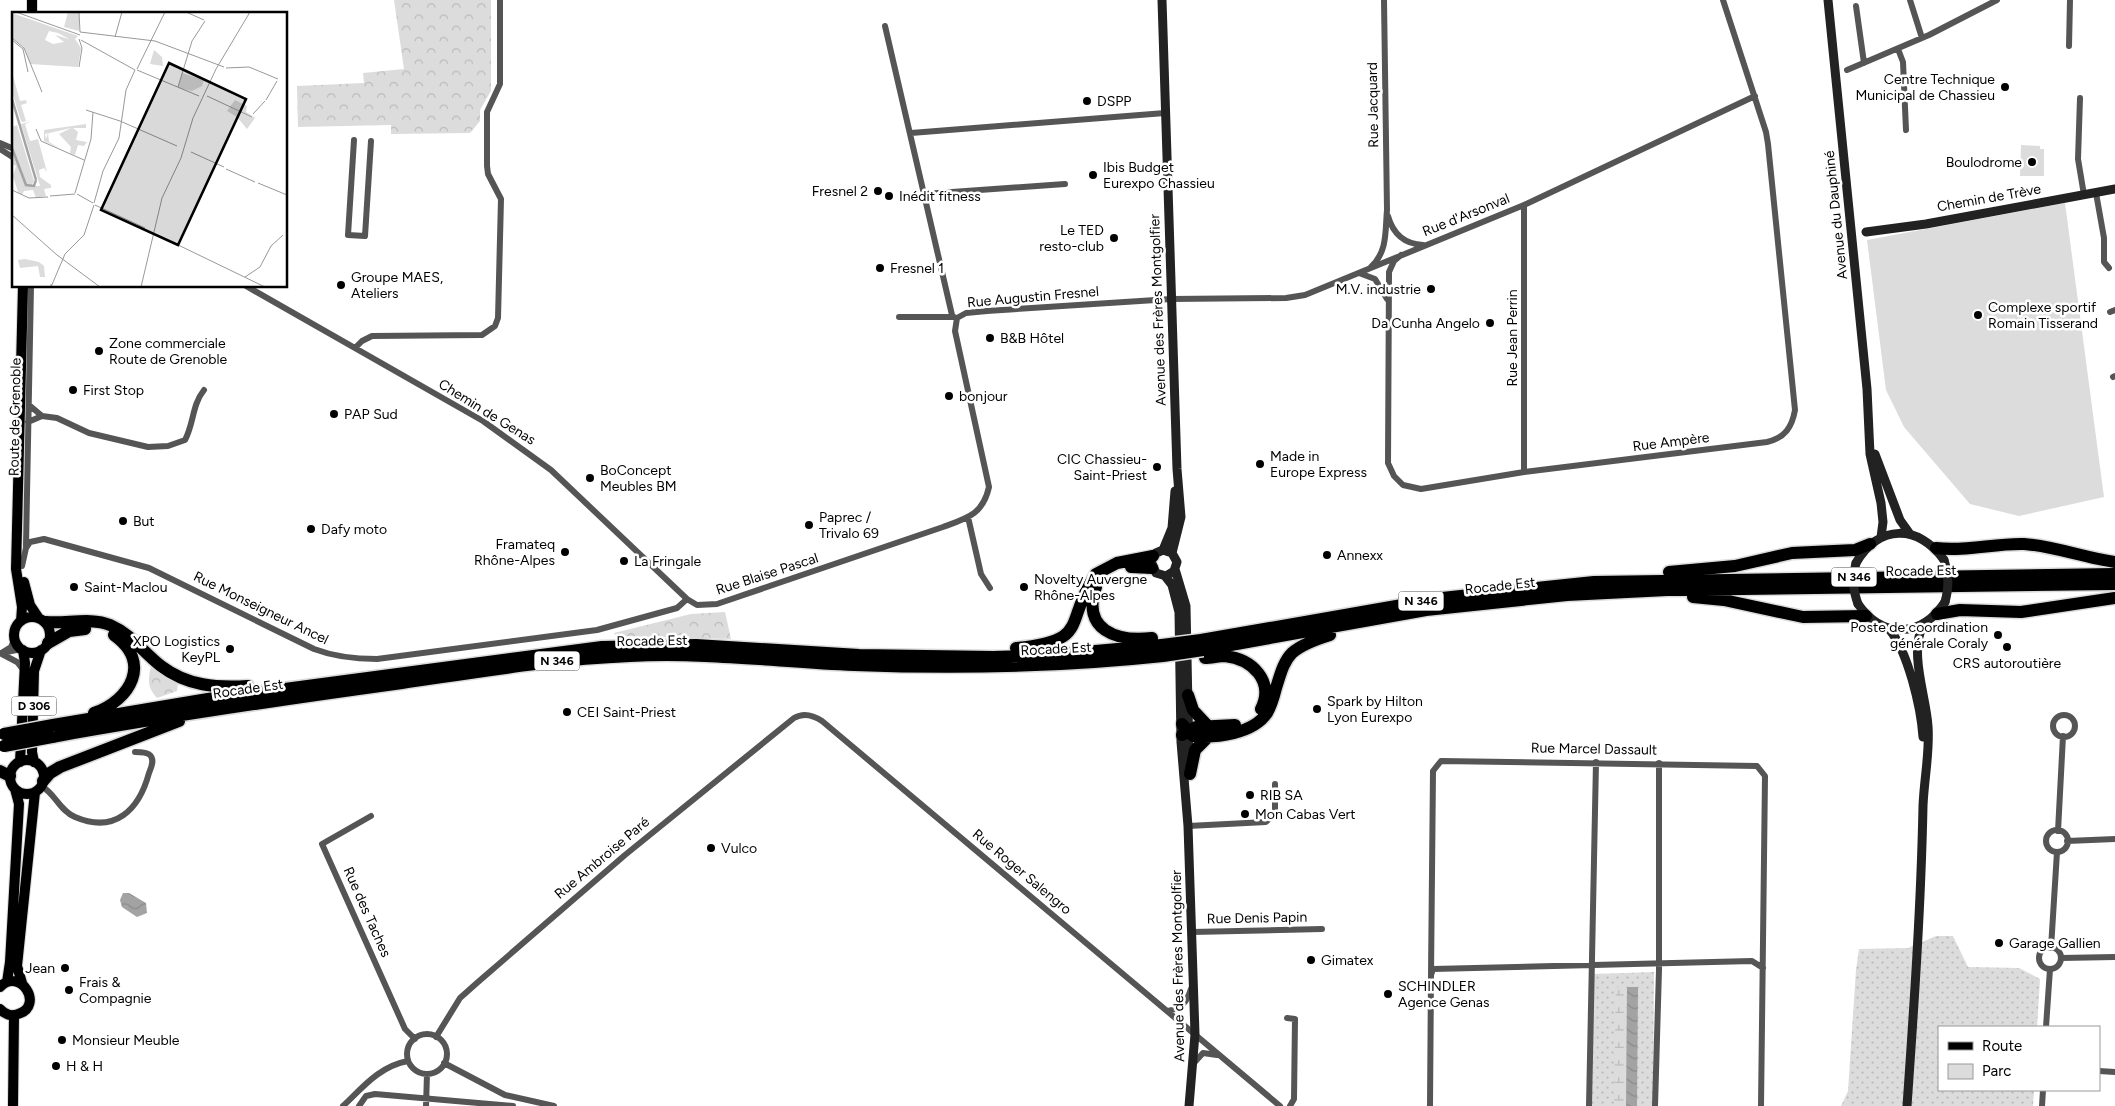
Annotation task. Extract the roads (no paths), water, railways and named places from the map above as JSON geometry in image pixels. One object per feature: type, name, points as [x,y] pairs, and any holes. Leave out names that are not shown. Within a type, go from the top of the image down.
[{"type":"highway","points":[[1594,582],[1605,577],[1735,566],[1792,553],[1854,550],[1876,540]]},
{"type":"highway","points":[[1936,548],[1949,550],[2003,544],[2027,545],[2115,562]]},
{"type":"highway","points":[[1160,557],[1107,573],[1097,586],[1092,611],[1101,626],[1115,636],[1138,640],[1162,651],[1202,646],[1224,656],[1242,660],[1256,668],[1264,682],[1265,701],[1258,714],[1243,724],[1208,731],[1195,750],[1190,774]]},
{"type":"highway","points":[[919,657],[928,652],[1029,647],[1059,640],[1074,626],[1096,574],[1117,563],[1160,557]]},
{"type":"highway","name":"Rocade Est","points":[[1202,646],[1329,612],[1340,616],[1442,598],[1594,582],[2115,574]]},
{"type":"highway","name":"Rocade Est","points":[[53,731],[563,661],[632,656],[686,655],[855,665],[960,668],[1066,664],[1202,646],[1475,604],[1622,591],[2115,584]]},
{"type":"highway","points":[[1622,591],[1631,596],[1705,597],[1803,616],[1866,616]]},
{"type":"highway","points":[[1937,614],[1970,610],[2021,612],[2115,598]]},
{"type":"highway","points":[[42,620],[97,622],[121,630],[161,666],[176,676],[203,685],[228,687],[311,685]]},
{"type":"highway","points":[[1184,730],[1246,729],[1258,723],[1267,713],[1283,668],[1293,653],[1303,645],[1346,630],[1359,622]]},
{"type":"highway","points":[[45,647],[62,634],[76,630],[104,631],[124,643],[130,652],[134,666],[129,687],[115,704],[53,731]]},
{"type":"highway","name":"Rocade Est","points":[[2,740],[208,699],[556,651],[611,646],[696,645],[919,657],[1162,651]]},
{"type":"highway","points":[[1188,695],[1193,710],[1208,731]]},
{"type":"highway","points":[[40,786],[50,773],[60,767],[156,729],[245,704]]},
{"type":"main road","name":"Route de Grenoble","points":[[20,621],[22,607],[19,568],[25,288]]},
{"type":"main road","name":"Route de Grenoble","points":[[19,568],[30,605],[42,620]]},
{"type":"main road","points":[[32,616],[42,620],[50,632],[45,647],[35,652],[22,649],[15,638],[15,629],[20,621],[32,616]]},
{"type":"main road","name":"D 306","points":[[34,762],[32,752],[34,671],[45,647]]},
{"type":"main road","name":"D 306","points":[[20,762],[25,672],[22,649]]},
{"type":"main road","points":[[0,1009],[4,1013],[14,1015],[25,1011],[30,1002],[27,989],[22,983],[17,966],[42,770],[34,762],[20,762],[5,774],[15,789],[19,804],[10,962],[3,985],[22,983]]},
{"type":"main road","points":[[15,789],[24,794],[40,786]]},
{"type":"main road","points":[[13,1106],[14,1015]]},
{"type":"street","points":[[355,348],[362,341],[372,336],[482,335],[490,331],[498,318],[501,199],[488,174],[487,112],[500,84],[500,0]]},
{"type":"street","name":"Avenue des Frères Montgolfier","points":[[1162,0],[1177,469],[1172,528],[1160,557],[1176,559],[1175,569],[1186,606],[1188,695],[1184,730],[1190,774],[1188,826]]},
{"type":"street","name":"Rue Jacquard","points":[[1367,269],[1377,261],[1384,248],[1387,210],[1384,0]]},
{"type":"street","name":"Rue Ampère","points":[[1401,255],[1394,261],[1389,272],[1388,463],[1394,476],[1403,485],[1421,489],[1524,472],[1767,442],[1785,434],[1791,427],[1796,410],[1768,144],[1755,96],[1723,0]]},
{"type":"street","name":"Avenue du Dauphiné","points":[[1828,0],[1868,389],[1870,454],[1881,503],[1883,522],[1876,540]]},
{"type":"street","points":[[1910,0],[1922,38]]},
{"type":"street","points":[[1847,70],[1922,38],[1997,0]]},
{"type":"street","points":[[2069,46],[2070,0]]},
{"type":"street","points":[[1856,6],[1864,63]]},
{"type":"street","points":[[885,26],[955,317]]},
{"type":"street","points":[[1898,49],[1903,62],[1906,130]]},
{"type":"street","name":"Rue d'Arsonval","points":[[1171,300],[1286,298],[1304,295],[1524,204],[1755,96]]},
{"type":"street","points":[[2080,98],[2078,159],[2084,195]]},
{"type":"street","points":[[911,133],[1165,113]]},
{"type":"street","points":[[354,140],[348,236],[365,236],[371,141]]},
{"type":"street","points":[[0,143],[12,148]]},
{"type":"street","points":[[0,149],[12,157]]},
{"type":"street","points":[[924,194],[1065,184]]},
{"type":"street","name":"Chemin de Trève","points":[[1866,232],[2115,189]]},
{"type":"street","points":[[2096,193],[2104,238],[2104,262],[2109,268]]},
{"type":"street","name":"Rue Jean Perrin","points":[[1524,204],[1524,472]]},
{"type":"street","name":"Rue Jacquard","points":[[1387,210],[1396,234],[1409,242],[1423,245]]},
{"type":"street","name":"Rue Ampère","points":[[1357,274],[1368,275],[1375,279],[1388,302]]},
{"type":"street","name":"Route de Grenoble","points":[[19,288],[14,546],[19,568]]},
{"type":"street","name":"Route de Grenoble","points":[[26,548],[31,288]]},
{"type":"street","name":"Chemin de Genas","points":[[250,288],[483,421],[531,454],[687,599]]},
{"type":"street","name":"Rue Augustin Fresnel","points":[[899,317],[955,317],[966,313],[1171,300]]},
{"type":"street","name":"Rue Blaise Pascal","points":[[687,599],[697,605],[717,604],[943,528],[968,517],[986,502],[989,486],[955,331],[955,317]]},
{"type":"street","points":[[28,422],[42,416],[56,418],[89,433],[160,447],[185,440],[191,428],[195,401],[204,390]]},
{"type":"street","points":[[29,404],[42,416]]},
{"type":"street","name":"Avenue du Dauphiné","points":[[1869,427],[1874,452],[1890,495],[1900,520],[1910,534]]},
{"type":"street","points":[[968,517],[981,574],[990,588]]},
{"type":"street","points":[[1895,533],[1910,534],[1924,539],[1936,548],[1944,560],[1949,574],[1949,588],[1945,602],[1937,614],[1923,625],[1906,630],[1889,629],[1877,624],[1866,616],[1858,604],[1853,591],[1852,577],[1856,563],[1876,540],[1895,533]]},
{"type":"street","name":"Rue Monseigneur Ancel","points":[[26,548],[30,542],[44,539],[149,568],[314,649],[340,657],[358,659],[377,659],[597,630],[677,608],[687,599]]},
{"type":"street","points":[[19,568],[26,548]]},
{"type":"street","points":[[1160,557],[1158,574],[1165,576],[1175,569]]},
{"type":"street","name":"Avenue des Frères Montgolfier","points":[[1165,576],[1172,585],[1179,612],[1194,980],[1195,1034],[1189,1106]]},
{"type":"street","points":[[1907,1106],[1921,906],[1926,764],[1929,740],[1927,704],[1918,666],[1917,642],[1923,625]]},
{"type":"street","points":[[1889,629],[1897,638],[1916,698],[1923,729],[1926,764]]},
{"type":"street","points":[[0,653],[11,647],[15,638]]},
{"type":"street","points":[[0,653],[22,649]]},
{"type":"street","points":[[0,653],[17,662],[25,672]]},
{"type":"street","name":"Rue Roger Salengro","points":[[801,714],[816,717],[1280,1106]]},
{"type":"street","name":"Rue Ambroise Paré","points":[[436,1037],[460,998],[478,982],[625,855],[801,714]]},
{"type":"street","points":[[2058,831],[2063,736]]},
{"type":"street","points":[[40,786],[46,788],[58,805],[74,817],[105,822],[115,820],[138,803],[145,788],[153,761],[152,756],[148,753],[135,752]]},
{"type":"street","name":"Rue Marcel Dassault","points":[[1430,1106],[1434,771],[1436,766],[1446,760],[1750,764],[1762,769],[1765,776],[1761,1106]]},
{"type":"street","points":[[1589,1106],[1596,762]]},
{"type":"street","points":[[1655,1106],[1659,964],[1659,763]]},
{"type":"street","points":[[1188,826],[1266,822],[1275,813],[1275,784]]},
{"type":"street","name":"Rue des Taches","points":[[371,816],[322,844],[405,1029],[415,1039]]},
{"type":"street","points":[[2058,831],[2065,835],[2067,841],[2065,848],[2057,852],[2049,848],[2046,840],[2050,833],[2058,831]]},
{"type":"street","points":[[2067,841],[2115,839]]},
{"type":"street","points":[[2051,948],[2057,852]]},
{"type":"street","name":"Rue Denis Papin","points":[[1192,932],[1322,929]]},
{"type":"street","points":[[2051,948],[2057,950],[2061,958],[2058,966],[2050,969],[2042,965],[2040,959],[2042,951],[2051,948]]},
{"type":"street","points":[[2061,958],[2115,957]]},
{"type":"street","points":[[1431,975],[1433,969],[1438,968],[1752,961],[1763,968]]},
{"type":"street","points":[[2046,1026],[2050,969]]},
{"type":"street","points":[[1168,1011],[1182,1006],[1188,999],[1194,980]]},
{"type":"street","points":[[1287,1018],[1294,1019],[1294,1099],[1290,1106]]},
{"type":"street","points":[[423,1035],[436,1037],[442,1042],[446,1050],[444,1064],[438,1071],[427,1074],[418,1072],[408,1061],[406,1051],[415,1039],[423,1035]]},
{"type":"street","points":[[1193,1064],[1203,1053],[1213,1053],[1222,1058]]},
{"type":"street","points":[[343,1106],[383,1070],[392,1064],[408,1061]]},
{"type":"street","points":[[444,1064],[505,1095],[554,1106]]},
{"type":"street","points":[[2100,1071],[2115,1072]]},
{"type":"street","points":[[426,1106],[427,1074]]},
{"type":"street","points":[[2042,1106],[2043,1091]]},
{"type":"street","points":[[359,1106],[366,1096],[375,1094],[426,1098],[461,1104],[513,1106]]},
{"type":"water","points":[[123,893],[129,893],[146,903],[147,913],[137,917],[122,907],[120,900]]},
{"type":"water","points":[[1627,987],[1638,987],[1637,1106],[1626,1106]]},
{"type":"place","name":"Centre Technique Municipal de Chassieu","points":[[2005,87]]},
{"type":"place","name":"DSPP","points":[[1087,101]]},
{"type":"place","name":"Boulodrome","points":[[2032,162]]},
{"type":"place","name":"Ibis Budget Eurexpo Chassieu","points":[[1093,175]]},
{"type":"place","name":"Fresnel 2","points":[[878,191]]},
{"type":"place","name":"Inédit fitness","points":[[889,196]]},
{"type":"place","name":"Le TED resto-club","points":[[1114,238]]},
{"type":"place","name":"Fresnel 1","points":[[880,268]]},
{"type":"place","name":"Groupe MAES, Ateliers","points":[[341,285]]},
{"type":"place","name":"M.V. industrie","points":[[1431,289]]},
{"type":"place","name":"Complexe sportif Romain Tisserand","points":[[1978,315]]},
{"type":"place","name":"Da Cunha Angelo","points":[[1490,323]]},
{"type":"place","name":"B&B Hôtel","points":[[990,338]]},
{"type":"place","name":"Zone commerciale Route de Grenoble","points":[[99,351]]},
{"type":"place","name":"First Stop","points":[[73,390]]},
{"type":"place","name":"bonjour","points":[[949,396]]},
{"type":"place","name":"PAP Sud","points":[[334,414]]},
{"type":"place","name":"Made in Europe Express","points":[[1260,464]]},
{"type":"place","name":"CIC Chassieu- Saint-Priest","points":[[1157,467]]},
{"type":"place","name":"BoConcept Meubles BM","points":[[590,478]]},
{"type":"place","name":"But","points":[[123,521]]},
{"type":"place","name":"Paprec / Trivalo 69","points":[[809,525]]},
{"type":"place","name":"Dafy moto","points":[[311,529]]},
{"type":"place","name":"Framateq Rhône-Alpes","points":[[565,552]]},
{"type":"place","name":"Annexx","points":[[1327,555]]},
{"type":"place","name":"La Fringale","points":[[624,561]]},
{"type":"place","name":"Saint-Maclou","points":[[74,587]]},
{"type":"place","name":"Novelty Auvergne Rhône-Alpes","points":[[1024,587]]},
{"type":"place","name":"Poste de coordination générale Coraly","points":[[1998,635]]},
{"type":"place","name":"CRS autoroutière","points":[[2007,647]]},
{"type":"place","name":"XPO Logistics KeyPL","points":[[230,649]]},
{"type":"place","name":"Spark by Hilton Lyon Eurexpo","points":[[1317,709]]},
{"type":"place","name":"CEI Saint-Priest","points":[[567,712]]},
{"type":"place","name":"RIB SA","points":[[1250,795]]},
{"type":"place","name":"Mon Cabas Vert","points":[[1245,814]]},
{"type":"place","name":"Vulco","points":[[711,848]]},
{"type":"place","name":"Garage Gallien","points":[[1999,943]]},
{"type":"place","name":"Gimatex","points":[[1311,960]]},
{"type":"place","name":"Jean","points":[[65,968]]},
{"type":"place","name":"Frais & Compagnie","points":[[69,990]]},
{"type":"place","name":"SCHINDLER Agence Genas","points":[[1388,994]]},
{"type":"place","name":"Monsieur Meuble","points":[[62,1040]]},
{"type":"place","name":"H & H","points":[[56,1066]]}]
